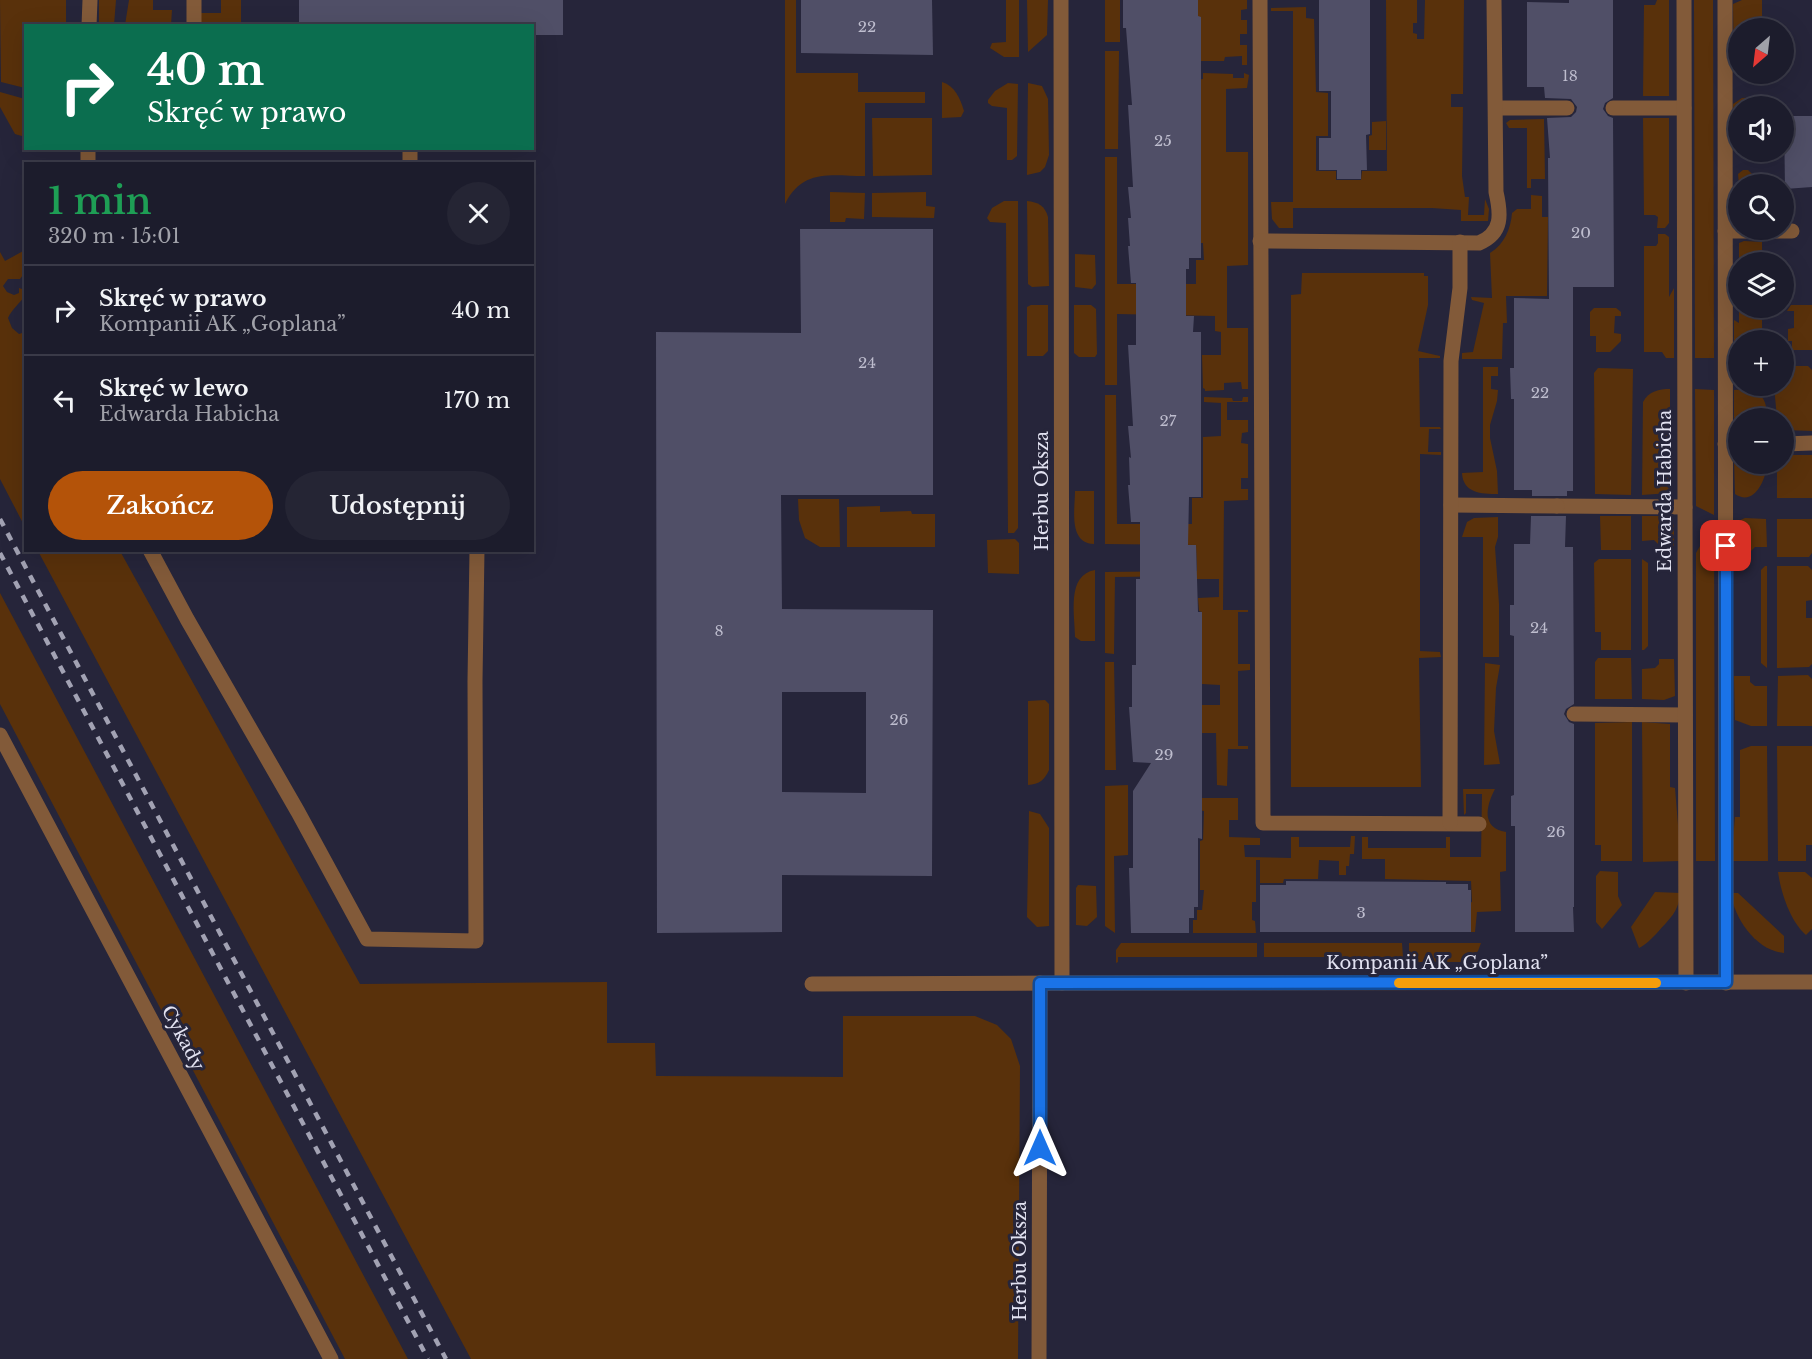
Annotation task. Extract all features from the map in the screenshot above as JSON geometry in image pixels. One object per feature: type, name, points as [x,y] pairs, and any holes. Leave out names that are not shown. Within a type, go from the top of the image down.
[{"type":"street","points":[[89,24],[90,0]]},
{"type":"street","points":[[194,0],[194,24]]},
{"type":"street","name":"Herbu Oksza","points":[[1061,0],[1062,983]]},
{"type":"street","points":[[1260,0],[1263,823],[1479,824]]},
{"type":"street","points":[[1260,241],[1479,243],[1491,237],[1497,228],[1500,208],[1496,192],[1494,0]]},
{"type":"street","name":"Edwarda Habicha","points":[[1684,0],[1686,983]]},
{"type":"street","points":[[1725,0],[1725,231],[1731,408]]},
{"type":"street","points":[[1496,108],[1567,108]]},
{"type":"street","points":[[1613,108],[1684,108]]},
{"type":"street","points":[[1450,823],[1451,362],[1460,288],[1460,242]]},
{"type":"street","points":[[1794,444],[1812,444]]},
{"type":"street","points":[[1726,982],[1732,474]]},
{"type":"street","points":[[1451,505],[1685,507]]},
{"type":"street","points":[[151,552],[367,939],[476,940],[477,552]]},
{"type":"street","points":[[1574,714],[1685,714]]},
{"type":"street","name":"Cykady","points":[[0,735],[331,1359]]},
{"type":"street","name":"Kompanii AK „Goplana”","points":[[812,984],[1812,982]]},
{"type":"street","name":"Herbu Oksza","points":[[1039,1359],[1040,983]]},
{"type":"shaded area","points":[[0,0],[66,0],[66,24],[24,24],[24,88],[1,82]]},
{"type":"shaded area","points":[[99,0],[116,0],[114,24],[99,24]]},
{"type":"shaded area","points":[[129,0],[153,0],[153,10],[172,10],[171,24],[125,24]]},
{"type":"shaded area","points":[[221,0],[241,0],[241,24],[201,24],[201,13],[221,13]]},
{"type":"shaded area","points":[[785,0],[796,0],[796,73],[858,73],[858,92],[925,92],[925,103],[865,103],[865,176],[829,175],[809,179],[792,192],[785,204]]},
{"type":"shaded area","points":[[1006,0],[1019,0],[1019,57],[1004,57],[990,48],[992,43],[1006,42]]},
{"type":"shaded area","points":[[1027,0],[1048,0],[1047,35],[1028,52]]},
{"type":"shaded area","points":[[1105,0],[1120,0],[1120,42],[1105,42]]},
{"type":"shaded area","points":[[1196,0],[1247,0],[1247,9],[1241,10],[1241,20],[1247,20],[1247,34],[1240,34],[1240,45],[1247,45],[1247,65],[1242,65],[1242,56],[1225,57],[1224,61],[1196,61]]},
{"type":"shaded area","points":[[1386,0],[1417,0],[1417,23],[1413,23],[1413,33],[1417,34],[1417,39],[1424,39],[1425,0],[1464,0],[1463,94],[1451,94],[1451,107],[1463,107],[1462,176],[1465,197],[1469,197],[1468,215],[1484,215],[1485,199],[1489,209],[1488,221],[1461,221],[1461,210],[1432,208],[1293,208],[1293,228],[1279,228],[1272,219],[1271,202],[1293,202],[1293,11],[1271,11],[1271,8],[1306,7],[1306,18],[1314,19],[1316,92],[1328,93],[1328,136],[1316,136],[1316,171],[1336,171],[1336,180],[1361,180],[1362,171],[1387,171]]},
{"type":"shaded area","points":[[1657,0],[1669,0],[1669,96],[1643,96],[1644,5],[1655,5]]},
{"type":"shaded area","points":[[1694,0],[1713,0],[1714,358],[1695,358]]},
{"type":"shaded area","points":[[1742,0],[1762,0],[1762,18],[1733,18],[1733,4]]},
{"type":"shaded area","points":[[1105,51],[1119,51],[1118,149],[1105,149]]},
{"type":"shaded area","points":[[1203,73],[1233,74],[1233,78],[1244,78],[1244,73],[1249,75],[1247,88],[1226,89],[1226,152],[1248,152],[1248,265],[1227,266],[1227,328],[1248,328],[1248,389],[1242,389],[1241,382],[1224,383],[1224,390],[1205,391],[1203,388],[1202,355],[1221,355],[1221,332],[1215,331],[1215,316],[1117,314],[1117,385],[1105,385],[1105,157],[1117,157],[1117,284],[1196,284],[1196,260],[1204,260],[1203,243],[1198,243],[1197,80],[1203,79]]},
{"type":"shaded area","points":[[942,82],[950,86],[959,97],[964,111],[961,117],[942,118]]},
{"type":"shaded area","points":[[1008,83],[1018,84],[1017,156],[1012,160],[1007,160],[1007,108],[992,106],[988,103],[995,91]]},
{"type":"shaded area","points":[[1028,83],[1042,86],[1048,99],[1049,155],[1045,167],[1040,172],[1027,175]]},
{"type":"shaded area","points":[[0,92],[24,99],[24,137],[15,134],[0,107]]},
{"type":"shaded area","points":[[872,118],[932,118],[932,175],[873,176]]},
{"type":"shaded area","points":[[1643,118],[1669,118],[1669,223],[1665,228],[1657,228],[1658,217],[1655,215],[1644,215]]},
{"type":"shaded area","points":[[1544,119],[1545,179],[1531,179],[1531,188],[1527,188],[1527,128],[1509,128],[1506,123],[1510,120]]},
{"type":"shaded area","points":[[1386,121],[1386,150],[1369,150],[1372,122]]},
{"type":"shaded area","points":[[1743,170],[1748,170],[1752,174],[1738,174]]},
{"type":"shaded area","points":[[830,192],[865,193],[864,219],[846,218],[845,222],[830,222]]},
{"type":"shaded area","points":[[926,192],[926,206],[935,207],[934,218],[872,217],[872,193]]},
{"type":"shaded area","points":[[1531,195],[1542,196],[1542,217],[1548,217],[1547,296],[1506,296],[1507,323],[1503,323],[1502,359],[1462,359],[1462,353],[1473,352],[1484,303],[1472,300],[1471,297],[1492,298],[1490,253],[1506,236],[1512,213],[1517,209],[1531,209]]},
{"type":"shaded area","points":[[1004,201],[1018,201],[1018,528],[1014,533],[1008,533],[1006,223],[990,222],[987,218],[992,208]]},
{"type":"shaded area","points":[[1027,201],[1040,205],[1048,217],[1049,286],[1032,287],[1028,284]]},
{"type":"shaded area","points":[[1658,234],[1665,234],[1669,237],[1669,297],[1674,288],[1674,358],[1666,358],[1662,352],[1644,352],[1644,246],[1656,246]]},
{"type":"shaded area","points":[[1762,242],[1762,252],[1739,252],[1739,243]]},
{"type":"shaded area","points":[[24,251],[24,273],[20,279],[8,279],[3,286],[7,292],[14,295],[19,293],[19,288],[24,294],[24,297],[8,318],[12,328],[19,334],[24,332],[24,525],[0,479],[0,252],[5,261]]},
{"type":"shaded area","points":[[1075,254],[1095,255],[1096,284],[1092,289],[1075,287]]},
{"type":"shaded area","points":[[1302,273],[1424,273],[1424,276],[1428,276],[1428,305],[1418,351],[1440,356],[1440,358],[1419,358],[1420,427],[1440,427],[1441,429],[1429,429],[1428,452],[1441,452],[1441,455],[1420,454],[1420,651],[1440,652],[1441,657],[1419,658],[1421,787],[1291,787],[1291,295],[1301,294]]},
{"type":"shaded area","points":[[1048,305],[1048,351],[1043,356],[1027,356],[1027,307]]},
{"type":"shaded area","points":[[1074,305],[1091,305],[1096,309],[1097,354],[1095,357],[1079,357],[1074,353]]},
{"type":"shaded area","points":[[1794,305],[1812,305],[1812,350],[1794,350],[1794,330],[1788,329],[1794,328]]},
{"type":"shaded area","points":[[1594,308],[1616,308],[1621,312],[1621,316],[1615,316],[1614,333],[1621,334],[1621,341],[1610,352],[1596,352],[1596,336],[1590,336],[1590,312]]},
{"type":"shaded area","points":[[1739,318],[1762,318],[1762,330],[1734,330],[1734,320],[1739,323]]},
{"type":"shaded area","points":[[1794,366],[1808,366],[1812,370],[1812,431],[1794,430],[1794,408],[1776,408],[1775,396],[1794,396]]},
{"type":"shaded area","points":[[1483,367],[1498,367],[1498,376],[1491,376],[1491,389],[1498,390],[1490,425],[1490,438],[1497,471],[1498,494],[1474,491],[1466,485],[1462,473],[1483,472]]},
{"type":"shaded area","points":[[1598,368],[1633,369],[1631,495],[1595,494],[1594,373]]},
{"type":"shaded area","points":[[1670,389],[1670,493],[1642,495],[1643,402],[1655,391]]},
{"type":"shaded area","points":[[1695,389],[1714,390],[1714,515],[1696,506]]},
{"type":"shaded area","points":[[1105,395],[1116,395],[1117,524],[1192,524],[1192,498],[1203,498],[1203,437],[1221,436],[1221,403],[1204,402],[1204,397],[1232,398],[1233,401],[1242,401],[1243,397],[1248,397],[1248,402],[1227,402],[1227,420],[1248,420],[1248,432],[1242,433],[1241,443],[1248,444],[1248,478],[1241,478],[1241,489],[1248,489],[1248,500],[1224,501],[1223,610],[1248,610],[1248,612],[1238,612],[1238,664],[1250,664],[1250,670],[1238,671],[1238,746],[1248,746],[1248,749],[1228,749],[1227,786],[1217,785],[1216,733],[1202,733],[1202,705],[1220,705],[1220,685],[1202,684],[1202,612],[1199,611],[1198,598],[1219,597],[1219,579],[1195,579],[1194,576],[1115,577],[1114,654],[1105,653],[1105,572],[1197,571],[1196,545],[1105,544]]},
{"type":"shaded area","points":[[1734,396],[1761,396],[1766,408],[1734,408]]},
{"type":"shaded area","points":[[1794,455],[1812,455],[1812,498],[1777,498],[1777,474],[1794,474]]},
{"type":"shaded area","points":[[1734,474],[1765,474],[1758,490],[1753,494],[1742,497],[1735,494]]},
{"type":"shaded area","points":[[1075,491],[1094,491],[1094,544],[1080,538],[1077,532],[1074,515]]},
{"type":"shaded area","points":[[798,499],[839,499],[840,547],[820,547],[805,538],[799,520]]},
{"type":"shaded area","points":[[880,506],[880,512],[911,511],[912,514],[935,514],[935,547],[847,547],[847,507]]},
{"type":"shaded area","points":[[1600,516],[1631,516],[1631,550],[1601,550]]},
{"type":"shaded area","points":[[1642,516],[1665,516],[1674,520],[1674,550],[1658,550],[1658,544],[1654,540],[1642,541]]},
{"type":"shaded area","points":[[1498,517],[1498,537],[1495,547],[1499,604],[1499,657],[1483,657],[1483,537],[1462,537],[1467,522],[1474,518]]},
{"type":"shaded area","points":[[1745,518],[1766,519],[1767,547],[1755,547],[1751,551],[1751,557],[1734,557],[1734,523]]},
{"type":"shaded area","points":[[1777,519],[1812,519],[1812,553],[1809,557],[1777,557]]},
{"type":"shaded area","points":[[1714,532],[1715,861],[1696,861],[1696,553],[1704,539]]},
{"type":"shaded area","points":[[1015,539],[1019,543],[1019,574],[988,573],[987,540]]},
{"type":"shaded area","points":[[39,552],[121,552],[360,984],[607,982],[607,1043],[655,1043],[656,1076],[843,1077],[843,1016],[975,1016],[997,1025],[1011,1039],[1020,1066],[1018,1359],[471,1359]]},
{"type":"shaded area","points":[[1599,559],[1631,559],[1631,650],[1601,650],[1601,632],[1595,632],[1594,563]]},
{"type":"shaded area","points":[[1642,559],[1648,563],[1648,646],[1644,650],[1642,650]]},
{"type":"shaded area","points":[[1767,566],[1767,668],[1761,663],[1761,570]]},
{"type":"shaded area","points":[[1777,566],[1808,566],[1812,570],[1812,600],[1806,601],[1806,618],[1812,618],[1812,664],[1809,667],[1777,668]]},
{"type":"shaded area","points":[[1095,570],[1095,641],[1081,641],[1075,637],[1074,597],[1080,579],[1086,573]]},
{"type":"shaded area","points":[[0,593],[408,1359],[345,1359],[0,704]]},
{"type":"shaded area","points":[[1598,658],[1631,658],[1632,699],[1595,699],[1595,662]]},
{"type":"shaded area","points":[[1659,659],[1674,659],[1675,696],[1664,700],[1642,699],[1642,669],[1655,668],[1659,664]]},
{"type":"shaded area","points":[[1105,662],[1114,662],[1116,770],[1105,770]]},
{"type":"shaded area","points":[[1485,663],[1500,665],[1496,688],[1494,731],[1500,764],[1484,765]]},
{"type":"shaded area","points":[[1808,675],[1812,679],[1812,726],[1777,726],[1778,676]]},
{"type":"shaded area","points":[[1734,676],[1750,676],[1750,682],[1755,686],[1767,686],[1767,726],[1751,726],[1735,720]]},
{"type":"shaded area","points":[[1045,700],[1049,704],[1049,770],[1041,781],[1028,785],[1028,701]]},
{"type":"shaded area","points":[[1632,722],[1632,861],[1601,861],[1601,845],[1595,845],[1595,723]]},
{"type":"shaded area","points":[[1642,722],[1670,724],[1670,787],[1675,788],[1681,861],[1643,862]]},
{"type":"shaded area","points":[[1751,746],[1767,746],[1768,861],[1731,861],[1735,817],[1740,817],[1740,750]]},
{"type":"shaded area","points":[[1777,746],[1812,746],[1812,845],[1806,845],[1806,861],[1778,861]]},
{"type":"shaded area","points":[[1128,785],[1128,855],[1114,856],[1115,933],[1105,926],[1105,786]]},
{"type":"shaded area","points":[[1463,789],[1495,789],[1489,802],[1489,821],[1498,830],[1506,832],[1506,871],[1500,872],[1501,911],[1477,912],[1475,932],[1469,932],[1469,903],[1472,902],[1471,881],[1385,879],[1385,859],[1362,859],[1362,837],[1368,837],[1368,848],[1446,848],[1446,837],[1450,837],[1450,857],[1481,857],[1482,794],[1466,794],[1466,813],[1464,815]]},
{"type":"shaded area","points":[[1199,798],[1238,798],[1238,820],[1229,820],[1229,837],[1260,838],[1260,845],[1244,845],[1245,857],[1291,858],[1291,837],[1299,837],[1299,847],[1350,847],[1351,836],[1355,836],[1354,854],[1350,854],[1346,875],[1339,875],[1339,861],[1319,860],[1318,879],[1284,879],[1283,883],[1260,883],[1260,860],[1256,860],[1256,902],[1252,902],[1252,920],[1255,921],[1256,933],[1193,933],[1193,920],[1197,920],[1197,910],[1202,910],[1204,890],[1200,890],[1200,841],[1203,840],[1204,811],[1199,810]]},
{"type":"shaded area","points":[[1029,811],[1040,814],[1049,828],[1049,926],[1037,927],[1027,917]]},
{"type":"shaded area","points":[[1600,871],[1618,872],[1618,896],[1622,905],[1602,929],[1596,922],[1596,876]]},
{"type":"shaded area","points":[[1778,872],[1805,872],[1812,878],[1812,929],[1806,935],[1795,922],[1787,906]]},
{"type":"shaded area","points":[[1078,885],[1096,886],[1097,917],[1087,926],[1076,925],[1076,888]]},
{"type":"shaded area","points":[[1655,892],[1681,893],[1673,915],[1651,939],[1639,948],[1631,927]]},
{"type":"shaded area","points":[[1731,893],[1738,893],[1784,936],[1784,953],[1765,946],[1748,932],[1737,913]]},
{"type":"shaded area","points":[[1121,943],[1257,943],[1257,957],[1118,957],[1116,963],[1116,950]]},
{"type":"shaded area","points":[[1264,943],[1402,943],[1403,957],[1264,957]]},
{"type":"shaded area","points":[[1409,943],[1481,943],[1478,951],[1467,962],[1409,962]]},
{"type":"building","points":[[299,0],[563,0],[563,35],[534,35],[534,24],[299,24]]},
{"type":"building","points":[[801,0],[932,0],[933,55],[801,53]]},
{"type":"building","points":[[1123,0],[1198,0],[1198,16],[1201,17],[1201,258],[1189,258],[1189,269],[1186,269],[1186,316],[1194,316],[1193,332],[1201,332],[1201,497],[1189,497],[1188,545],[1196,545],[1198,612],[1202,612],[1202,839],[1198,838],[1198,907],[1194,907],[1194,918],[1189,918],[1189,933],[1131,933],[1129,868],[1133,868],[1133,791],[1151,763],[1133,762],[1129,707],[1132,707],[1132,665],[1136,665],[1136,579],[1140,579],[1140,522],[1131,522],[1128,485],[1130,485],[1129,457],[1131,458],[1128,426],[1133,426],[1128,345],[1136,345],[1136,283],[1131,283],[1128,246],[1130,246],[1128,218],[1131,218],[1128,187],[1133,187],[1128,105],[1132,105],[1126,28],[1123,28]]},
{"type":"building","points":[[1319,0],[1370,0],[1370,134],[1366,135],[1367,170],[1361,170],[1361,179],[1337,179],[1337,170],[1319,170],[1319,138],[1331,138],[1331,91],[1319,91]]},
{"type":"building","points":[[1569,0],[1613,0],[1613,98],[1605,103],[1603,109],[1608,116],[1613,118],[1614,287],[1573,287],[1573,491],[1567,491],[1567,496],[1532,496],[1532,490],[1514,490],[1514,399],[1511,399],[1510,368],[1514,368],[1514,298],[1549,299],[1548,158],[1550,158],[1547,118],[1571,117],[1577,107],[1571,99],[1545,98],[1544,87],[1527,87],[1527,2],[1569,3]]},
{"type":"building","points":[[1794,116],[1812,116],[1812,187],[1794,188],[1794,174],[1785,174],[1785,162],[1794,162]]},
{"type":"building","points":[[800,229],[933,229],[933,495],[781,495],[782,609],[933,610],[932,876],[782,875],[782,932],[657,933],[656,332],[801,333]],"holes":[[[782,692],[866,692],[866,793],[782,792]]]},
{"type":"building","points":[[1531,516],[1566,516],[1565,547],[1573,547],[1574,704],[1566,709],[1564,714],[1569,722],[1574,724],[1574,932],[1515,932],[1515,826],[1511,826],[1511,796],[1514,795],[1514,636],[1510,635],[1510,605],[1514,605],[1514,544],[1530,544]]},
{"type":"building","points":[[1286,881],[1468,884],[1468,890],[1471,890],[1471,932],[1260,932],[1260,885],[1286,885]]},
{"type":"railway","points":[[0,519],[446,1359]]},
{"type":"railway","points":[[0,553],[428,1359]]},
{"type":"slow traffic","points":[[1399,983],[1656,983]]},
{"type":"route","points":[[1040,1148],[1040,983],[1726,982],[1726,546]]}]
